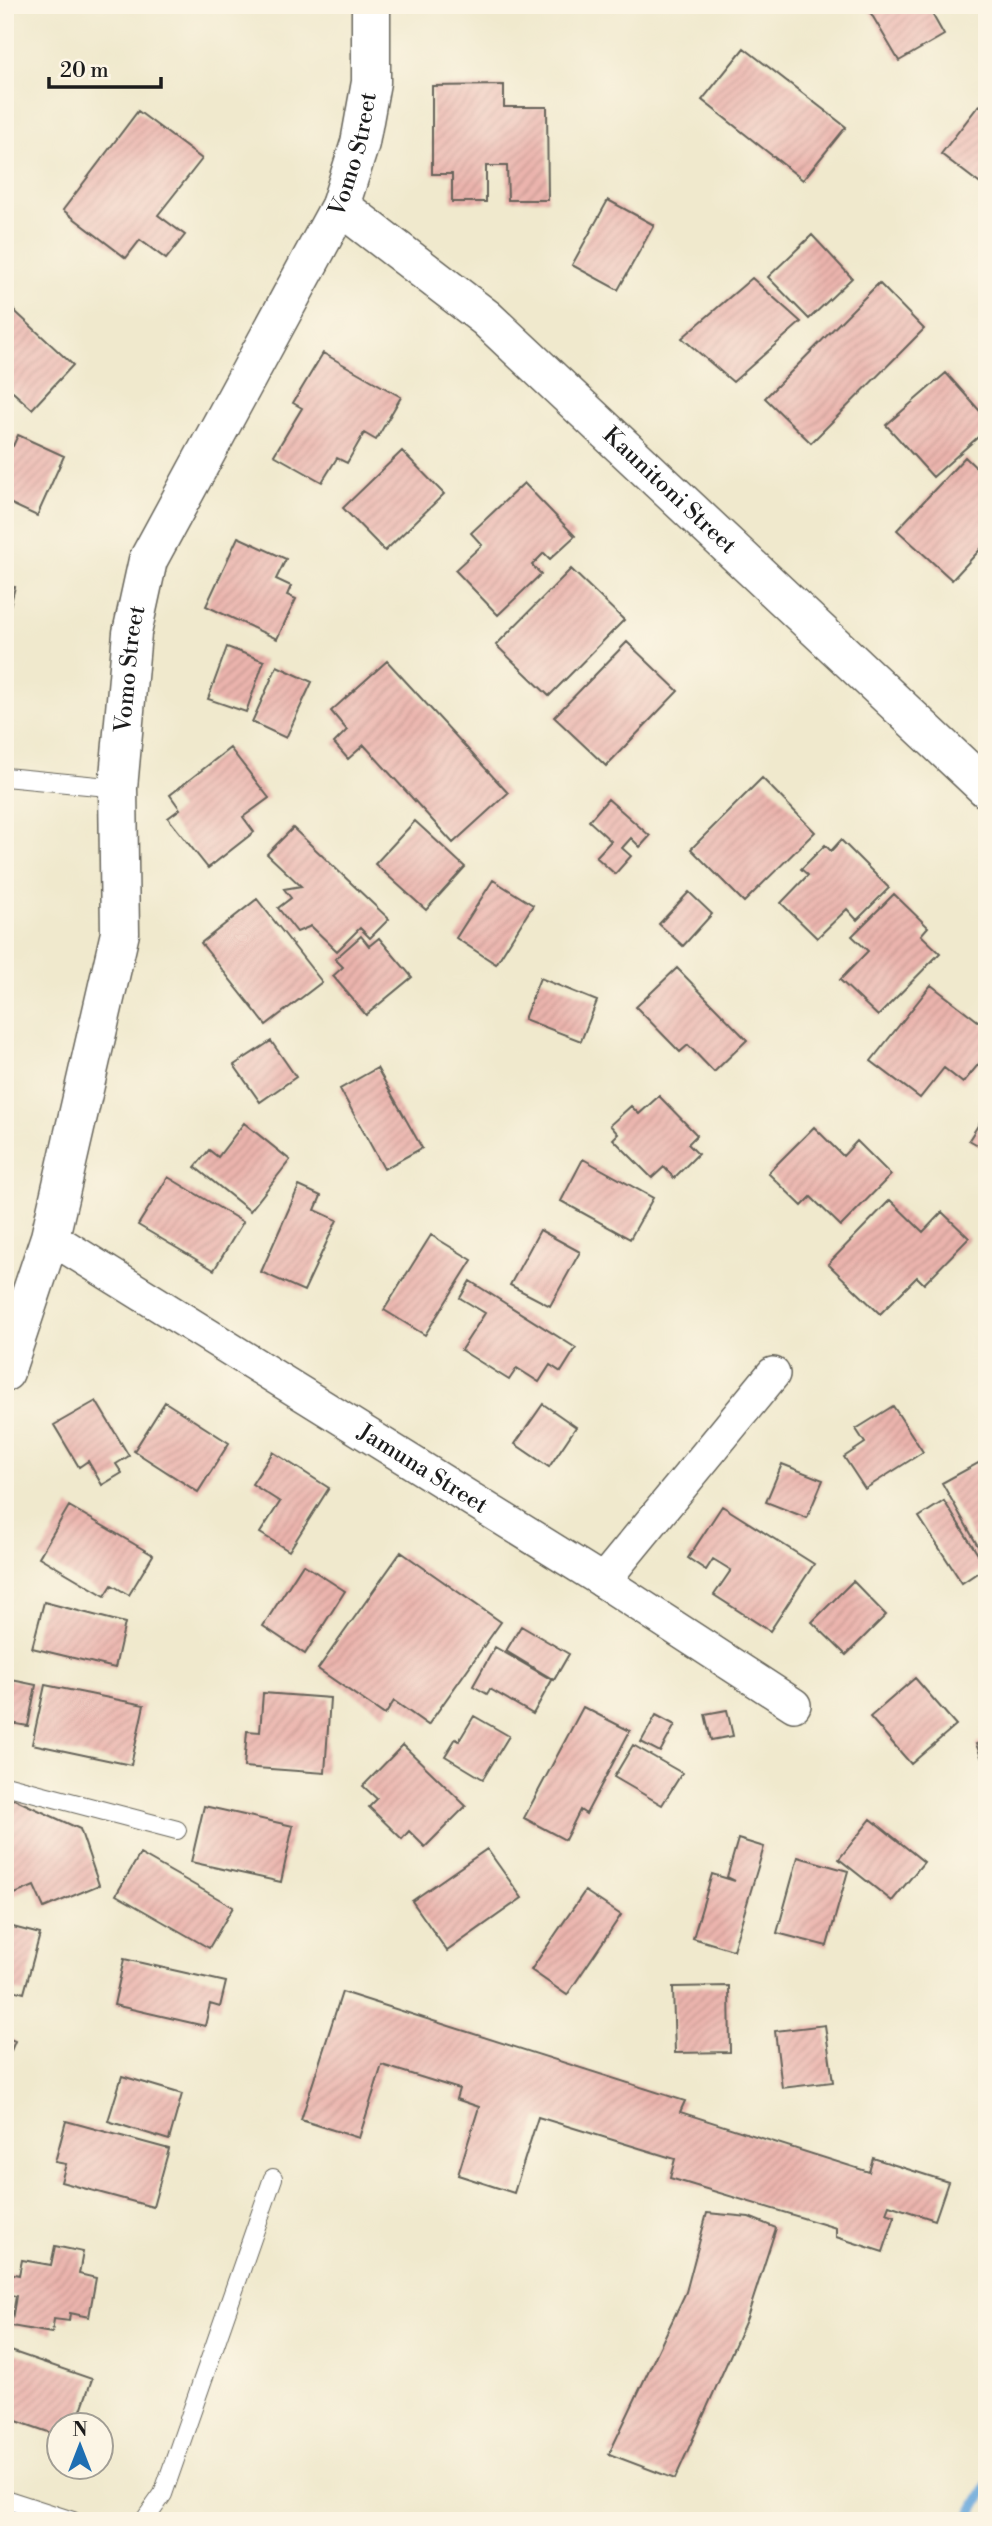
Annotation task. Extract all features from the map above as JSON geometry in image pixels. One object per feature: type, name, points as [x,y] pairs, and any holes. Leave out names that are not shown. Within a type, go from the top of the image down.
[{"type":"main road","name":"Vomo Street","points":[[5,1372],[50,1237],[120,933],[118,788],[132,633],[148,560],[340,206],[360,143],[371,82],[371,5]]},
{"type":"main road","name":"Kaunitoni Street","points":[[340,206],[486,318],[987,789]]},
{"type":"street","name":"Jamuna Street","points":[[50,1237],[603,1581],[793,1706]]},
{"type":"street","points":[[603,1581],[773,1374]]},
{"type":"lane","points":[[5,778],[118,788]]},
{"type":"lane","points":[[5,1785],[177,1830]]},
{"type":"lane","points":[[144,2521],[163,2494],[273,2178]]},
{"type":"lane","points":[[5,2499],[73,2521]]},
{"type":"building","points":[[866,5],[927,5],[944,35],[899,61]]},
{"type":"building","points":[[744,48],[846,127],[803,180],[702,100]]},
{"type":"building","points":[[504,85],[504,107],[547,107],[548,200],[508,200],[507,166],[486,166],[486,202],[452,202],[452,174],[432,174],[432,86]]},
{"type":"building","points":[[979,105],[987,111],[987,189],[941,154]]},
{"type":"building","points":[[138,111],[202,159],[158,215],[185,235],[166,259],[140,240],[126,258],[63,210]]},
{"type":"building","points":[[608,200],[654,225],[618,290],[572,265]]},
{"type":"building","points":[[812,235],[852,278],[809,319],[768,277]]},
{"type":"building","points":[[752,278],[801,322],[733,382],[682,338]]},
{"type":"building","points":[[879,283],[924,329],[811,443],[765,398]]},
{"type":"building","points":[[5,302],[73,365],[32,409],[5,385]]},
{"type":"building","points":[[323,353],[401,397],[376,440],[364,433],[347,463],[337,458],[322,482],[274,455],[302,408],[293,403]]},
{"type":"building","points":[[946,373],[987,419],[987,429],[933,477],[886,425]]},
{"type":"building","points":[[18,435],[64,456],[37,516],[5,501],[5,442],[13,446]]},
{"type":"building","points":[[402,451],[444,494],[385,551],[343,508]]},
{"type":"building","points":[[965,457],[987,478],[987,542],[952,580],[897,530]]},
{"type":"building","points":[[524,483],[575,536],[550,559],[544,553],[532,565],[541,574],[498,615],[455,570],[482,545],[471,533]]},
{"type":"building","points":[[238,537],[286,559],[276,579],[291,586],[287,595],[296,599],[277,639],[206,606]]},
{"type":"building","points":[[571,569],[624,620],[549,696],[496,645]]},
{"type":"building","points":[[5,585],[15,587],[6,621],[5,621]]},
{"type":"building","points":[[627,642],[678,691],[606,766],[554,717]]},
{"type":"building","points":[[227,647],[264,661],[246,712],[208,699]]},
{"type":"building","points":[[387,661],[508,793],[453,843],[364,745],[348,759],[334,743],[347,730],[331,711]]},
{"type":"building","points":[[277,666],[312,682],[286,738],[252,722]]},
{"type":"building","points":[[230,748],[269,798],[243,817],[254,832],[208,868],[168,818],[180,809],[170,795]]},
{"type":"building","points":[[762,778],[815,832],[744,902],[691,849]]},
{"type":"building","points":[[608,799],[650,836],[640,847],[631,838],[622,848],[631,856],[615,874],[596,857],[611,841],[589,821]]},
{"type":"building","points":[[415,821],[465,867],[426,910],[375,864]]},
{"type":"building","points":[[293,828],[389,919],[370,938],[360,928],[337,951],[311,926],[297,932],[278,908],[291,898],[284,889],[301,886],[267,854]]},
{"type":"building","points":[[841,840],[889,888],[857,920],[847,909],[817,938],[781,903],[808,875],[801,869],[825,845],[831,851]]},
{"type":"building","points":[[493,880],[533,905],[496,964],[456,938]]},
{"type":"building","points":[[689,892],[712,914],[683,946],[659,924]]},
{"type":"building","points":[[894,894],[928,927],[921,935],[940,953],[878,1016],[840,980],[868,951],[852,936]]},
{"type":"building","points":[[257,899],[322,982],[266,1025],[201,943]]},
{"type":"building","points":[[361,936],[369,946],[379,938],[412,977],[366,1015],[333,976],[343,967],[335,959]]},
{"type":"building","points":[[677,968],[747,1040],[714,1072],[688,1045],[680,1052],[636,1007]]},
{"type":"building","points":[[540,978],[597,1001],[581,1041],[524,1019]]},
{"type":"building","points":[[931,985],[987,1028],[987,1054],[963,1083],[944,1068],[920,1098],[871,1061]]},
{"type":"building","points":[[271,1041],[296,1077],[260,1102],[234,1065]]},
{"type":"building","points":[[377,1068],[422,1148],[384,1169],[340,1089]]},
{"type":"building","points":[[659,1096],[697,1135],[688,1144],[698,1154],[674,1178],[664,1167],[652,1178],[613,1139],[618,1134],[610,1125],[631,1106],[639,1114]]},
{"type":"building","points":[[987,1111],[987,1150],[969,1140]]},
{"type":"building","points":[[244,1123],[290,1160],[250,1211],[195,1167],[209,1150],[218,1157]]},
{"type":"building","points":[[814,1127],[843,1156],[857,1141],[891,1175],[841,1226],[811,1197],[802,1206],[768,1173]]},
{"type":"building","points":[[583,1159],[653,1198],[630,1239],[561,1201]]},
{"type":"building","points":[[168,1177],[243,1222],[214,1270],[138,1225]]},
{"type":"building","points":[[299,1186],[321,1196],[315,1210],[337,1220],[304,1291],[261,1272]]},
{"type":"building","points":[[890,1200],[923,1232],[942,1212],[969,1238],[924,1284],[917,1277],[880,1314],[828,1264]]},
{"type":"building","points":[[540,1230],[580,1252],[550,1306],[510,1285]]},
{"type":"building","points":[[431,1235],[472,1260],[425,1335],[384,1310]]},
{"type":"building","points":[[470,1281],[576,1348],[561,1372],[550,1365],[539,1382],[517,1368],[509,1380],[461,1350],[485,1313],[460,1298]]},
{"type":"building","points":[[96,1401],[129,1456],[116,1464],[122,1473],[102,1485],[88,1461],[79,1467],[54,1425]]},
{"type":"building","points":[[165,1402],[229,1443],[198,1492],[134,1451]]},
{"type":"building","points":[[543,1404],[576,1427],[549,1467],[515,1444]]},
{"type":"building","points":[[893,1406],[923,1452],[865,1489],[844,1457],[865,1443],[856,1429]]},
{"type":"building","points":[[273,1452],[329,1488],[289,1551],[260,1533],[280,1502],[252,1484]]},
{"type":"building","points":[[980,1462],[987,1474],[987,1562],[942,1483]]},
{"type":"building","points":[[782,1464],[823,1480],[807,1518],[766,1502]]},
{"type":"building","points":[[944,1501],[986,1567],[962,1583],[919,1517]]},
{"type":"building","points":[[69,1506],[153,1555],[129,1595],[112,1585],[105,1596],[39,1557]]},
{"type":"building","points":[[722,1506],[814,1564],[770,1631],[714,1595],[731,1570],[713,1559],[706,1570],[688,1558]]},
{"type":"building","points":[[401,1552],[501,1622],[428,1725],[394,1701],[385,1715],[318,1669]]},
{"type":"building","points":[[303,1564],[345,1591],[305,1654],[263,1626]]},
{"type":"building","points":[[853,1581],[886,1615],[846,1655],[812,1622]]},
{"type":"building","points":[[44,1602],[125,1623],[115,1668],[32,1648]]},
{"type":"building","points":[[521,1626],[569,1654],[554,1680],[506,1651]]},
{"type":"building","points":[[495,1647],[552,1680],[533,1714],[490,1689],[487,1694],[473,1686]]},
{"type":"building","points":[[915,1678],[956,1725],[911,1764],[870,1717]]},
{"type":"building","points":[[7,1679],[36,1685],[28,1726],[5,1722]]},
{"type":"building","points":[[45,1685],[144,1705],[131,1765],[32,1744]]},
{"type":"building","points":[[263,1693],[330,1698],[325,1773],[244,1767],[247,1731],[260,1732]]},
{"type":"building","points":[[583,1707],[630,1731],[586,1814],[580,1810],[565,1840],[524,1818]]},
{"type":"building","points":[[727,1710],[733,1736],[711,1740],[705,1714]]},
{"type":"building","points":[[656,1715],[675,1725],[660,1752],[641,1742]]},
{"type":"building","points":[[474,1716],[509,1736],[483,1779],[445,1756],[456,1738],[459,1741]]},
{"type":"building","points":[[987,1740],[987,1771],[976,1744]]},
{"type":"building","points":[[403,1745],[466,1806],[425,1847],[409,1831],[402,1839],[369,1807],[377,1799],[363,1786]]},
{"type":"building","points":[[633,1745],[682,1773],[662,1805],[614,1777]]},
{"type":"building","points":[[14,1799],[80,1829],[99,1885],[44,1908],[34,1886],[5,1898],[5,1802]]},
{"type":"building","points":[[204,1806],[293,1826],[281,1882],[191,1862]]},
{"type":"building","points":[[871,1819],[924,1862],[892,1901],[839,1859]]},
{"type":"building","points":[[738,1839],[764,1847],[733,1950],[693,1938],[712,1874],[735,1881],[727,1877]]},
{"type":"building","points":[[487,1849],[522,1898],[447,1951],[412,1901]]},
{"type":"building","points":[[140,1854],[233,1907],[209,1948],[116,1895]]},
{"type":"building","points":[[798,1857],[848,1871],[827,1946],[777,1933]]},
{"type":"building","points":[[585,1891],[621,1915],[567,1995],[531,1970]]},
{"type":"building","points":[[5,1925],[40,1934],[24,1993],[5,1988]]},
{"type":"building","points":[[124,1959],[226,1982],[220,2007],[210,2004],[205,2026],[114,2005]]},
{"type":"building","points":[[729,1986],[730,2052],[675,2053],[673,1987]]},
{"type":"building","points":[[342,1992],[685,2101],[680,2112],[869,2172],[873,2158],[948,2182],[935,2220],[889,2205],[886,2213],[895,2216],[883,2252],[836,2237],[836,2228],[670,2178],[675,2159],[538,2117],[514,2193],[458,2175],[479,2107],[456,2099],[459,2089],[382,2065],[359,2138],[301,2120]]},
{"type":"building","points":[[825,2025],[833,2082],[782,2088],[775,2031]]},
{"type":"building","points":[[5,2037],[15,2041],[5,2065]]},
{"type":"building","points":[[122,2076],[182,2094],[169,2140],[108,2121]]},
{"type":"building","points":[[66,2121],[169,2149],[153,2207],[61,2182],[66,2164],[55,2162]]},
{"type":"building","points":[[707,2213],[749,2217],[776,2228],[747,2318],[675,2479],[609,2454],[686,2292]]},
{"type":"building","points":[[55,2246],[83,2252],[79,2274],[96,2278],[89,2317],[70,2313],[69,2321],[54,2319],[52,2333],[11,2326],[16,2296],[5,2294],[5,2272],[19,2275],[22,2260],[51,2265]]},
{"type":"building","points":[[5,2349],[92,2379],[81,2410],[46,2410],[46,2431],[5,2417]]},
{"type":"waterway","points":[[967,2521],[987,2485]]}]
